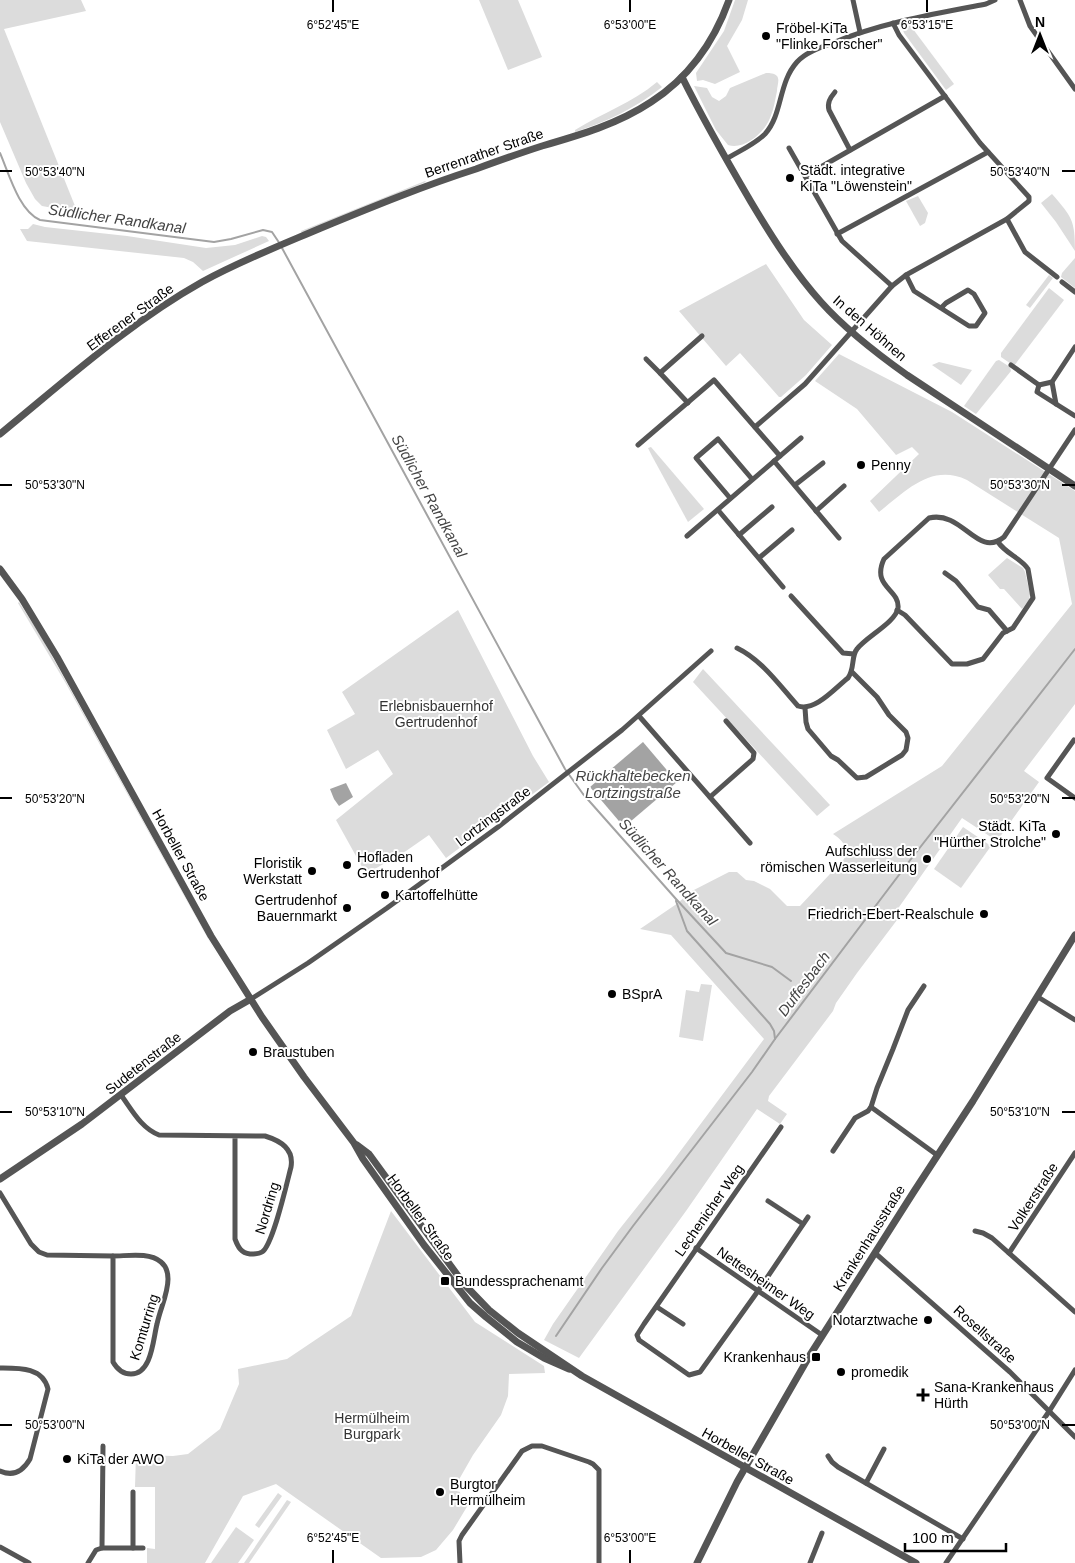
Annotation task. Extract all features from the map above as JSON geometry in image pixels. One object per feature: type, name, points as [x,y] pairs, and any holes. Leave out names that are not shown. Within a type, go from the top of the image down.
[{"type":"street","points":[[682,77],[698,59],[712,38],[729,0]]},
{"type":"street","points":[[853,0],[860,32]]},
{"type":"street","points":[[726,158],[764,135],[776,116],[784,83],[799,60],[823,46],[860,32],[893,23],[986,4],[995,0]]},
{"type":"street","points":[[1020,0],[1030,26],[1075,88]]},
{"type":"street","points":[[755,427],[805,384],[892,286],[906,275],[1007,219],[1029,201],[1029,197],[988,152],[945,96],[899,35],[893,23]]},
{"type":"street","name":"In den Höhnen","points":[[682,77],[696,107],[770,232],[795,269],[821,302],[851,332],[907,375],[1075,486]]},
{"type":"street","name":"Berrenrather Straße","points":[[288,242],[430,185],[621,119],[652,101],[682,77]]},
{"type":"street","points":[[834,92],[830,97],[829,110],[850,150]]},
{"type":"street","points":[[805,176],[945,96]]},
{"type":"street","points":[[789,148],[842,242],[892,286]]},
{"type":"street","points":[[837,234],[988,152]]},
{"type":"street","points":[[1007,219],[1025,252],[1057,277]]},
{"type":"street","name":"Efferener Straße","points":[[0,434],[152,313],[203,282],[288,242]]},
{"type":"street","points":[[906,275],[914,291],[969,326],[976,326],[985,314],[974,294],[968,290],[941,308]]},
{"type":"street","points":[[1062,282],[1075,292]]},
{"type":"street","points":[[660,373],[702,336]]},
{"type":"street","points":[[1056,404],[1052,382],[1075,347]]},
{"type":"street","points":[[646,359],[688,403]]},
{"type":"street","points":[[1011,365],[1039,385],[1052,382]]},
{"type":"street","points":[[638,445],[714,380],[780,456]]},
{"type":"street","points":[[1039,385],[1037,392],[1075,416]]},
{"type":"street","points":[[737,648],[748,653],[761,665],[798,706],[804,708],[813,707],[848,678],[852,672],[856,649],[896,615],[898,604],[896,598],[883,583],[881,574],[881,565],[884,559],[929,518],[944,517],[983,542],[990,544],[998,542],[1004,537],[1075,430]]},
{"type":"street","points":[[1069,437],[1075,440]]},
{"type":"street","points":[[687,536],[801,438]]},
{"type":"street","points":[[730,498],[696,458],[718,439],[752,479]]},
{"type":"street","points":[[774,461],[839,538]]},
{"type":"street","points":[[796,485],[823,463]]},
{"type":"street","points":[[816,511],[844,486]]},
{"type":"street","points":[[739,535],[772,507]]},
{"type":"street","points":[[718,510],[783,587]]},
{"type":"street","points":[[759,558],[792,530]]},
{"type":"street","points":[[898,610],[952,664],[967,664],[983,659],[1003,633],[1013,628],[1032,603],[1034,594],[1026,565],[1006,552],[998,542]]},
{"type":"street","name":"Horbeller Straße","points":[[0,569],[22,600],[57,657],[211,936],[251,999],[304,1077],[354,1143],[363,1159],[424,1245],[470,1303],[517,1342],[544,1358],[570,1369],[916,1563]]},
{"type":"street","points":[[946,573],[956,581],[978,607],[989,610],[1007,631]]},
{"type":"street","points":[[791,596],[843,653],[854,654]]},
{"type":"street","name":"Lortzingstraße","points":[[251,999],[308,963],[498,828],[638,716],[711,652]]},
{"type":"street","points":[[804,708],[808,729],[831,756],[857,778],[866,777],[902,755],[907,744],[906,732],[869,688],[852,672]]},
{"type":"street","points":[[638,716],[750,843]]},
{"type":"street","points":[[710,797],[754,755],[726,721]]},
{"type":"street","points":[[1074,740],[1047,778],[1075,798]]},
{"type":"street","name":"Krankenhausstraße","points":[[697,1563],[745,1467],[822,1335],[937,1155],[974,1101],[1075,935]]},
{"type":"street","points":[[833,1150],[855,1118],[868,1111],[871,1107],[876,1088],[908,1010],[924,986]]},
{"type":"street","points":[[1038,997],[1075,1020]]},
{"type":"street","name":"Sudetenstraße","points":[[0,1179],[82,1124],[230,1011],[251,999]]},
{"type":"street","name":"Nordring","points":[[121,1095],[142,1124],[149,1131],[159,1135],[265,1136],[275,1139],[286,1146],[292,1159],[273,1232],[266,1248],[261,1253],[243,1252],[237,1245],[235,1238],[235,1136]]},
{"type":"street","points":[[871,1107],[937,1155]]},
{"type":"street","name":"Lechenicher Weg","points":[[758,1291],[700,1372],[694,1375],[689,1375],[639,1340],[638,1335],[657,1306],[781,1127]]},
{"type":"street","name":"Volkerstraße","points":[[1009,1253],[1075,1153]]},
{"type":"street","name":"Komturring","points":[[0,1193],[31,1244],[39,1252],[54,1255],[150,1256],[162,1262],[166,1267],[168,1274],[166,1294],[145,1368],[137,1373],[129,1374],[122,1372],[113,1362],[113,1256]]},
{"type":"street","points":[[768,1201],[803,1224]]},
{"type":"street","points":[[758,1291],[808,1217]]},
{"type":"street","points":[[975,1231],[992,1238],[1075,1312]]},
{"type":"street","name":"Nettesheimer Weg","points":[[696,1248],[822,1335]]},
{"type":"street","name":"Rosellstraße","points":[[875,1252],[1003,1366],[1075,1436]]},
{"type":"street","points":[[657,1306],[683,1324]]},
{"type":"street","points":[[0,1368],[28,1369],[36,1372],[46,1382],[48,1390],[30,1459],[24,1469],[9,1474],[0,1471]]},
{"type":"street","points":[[946,1563],[1075,1370]]},
{"type":"street","points":[[460,1563],[459,1541],[462,1535],[522,1451],[537,1445],[589,1462],[599,1470],[599,1563]]},
{"type":"street","points":[[102,1548],[103,1446]]},
{"type":"street","points":[[866,1483],[884,1449]]},
{"type":"street","points":[[828,1456],[838,1467],[963,1539]]},
{"type":"street","points":[[133,1492],[133,1548]]},
{"type":"street","points":[[810,1563],[822,1533]]},
{"type":"street","points":[[0,1547],[29,1563]]},
{"type":"street","points":[[88,1563],[96,1550],[102,1548],[143,1548]]},
{"type":"green space","points":[[0,0],[81,0],[86,11],[4,29],[77,211],[42,206],[35,199],[26,183],[0,122]]},
{"type":"green space","points":[[479,0],[518,0],[542,57],[508,70]]},
{"type":"green space","points":[[735,0],[748,0],[742,20],[727,46],[740,72],[715,84],[703,80],[697,81],[696,73],[724,31]]},
{"type":"green space","points":[[910,25],[954,84],[946,90],[904,33],[903,30]]},
{"type":"green space","points":[[766,73],[772,73],[778,78],[773,108],[767,124],[759,134],[747,143],[734,146],[728,145],[716,130],[694,86],[707,88],[712,97],[719,101],[726,96],[730,88]]},
{"type":"green space","points":[[657,82],[662,87],[631,108],[598,124],[575,132],[575,130],[627,102]]},
{"type":"green space","points":[[425,181],[302,233],[301,231]]},
{"type":"green space","points":[[1052,194],[1071,220],[1075,251],[1041,203]]},
{"type":"green space","points":[[918,196],[928,213],[925,223],[920,226],[906,201]]},
{"type":"green space","points":[[33,224],[206,248],[235,245],[262,236],[266,237],[269,241],[203,271],[193,262],[184,258],[27,241],[20,229],[28,229]]},
{"type":"green space","points":[[1075,258],[1075,288],[1061,277],[1062,273]]},
{"type":"green space","points":[[766,264],[804,320],[832,345],[806,375],[781,397],[740,353],[726,366],[679,311]]},
{"type":"green space","points":[[1049,275],[1053,278],[1030,308],[1026,305]]},
{"type":"green space","points":[[1049,288],[1064,300],[1014,366],[1001,357],[1001,353]]},
{"type":"green space","points":[[839,354],[952,412],[1075,491],[1075,704],[1024,771],[1039,782],[997,841],[962,818],[892,917],[897,920],[857,973],[836,1003],[833,1011],[769,1096],[768,1101],[787,1114],[780,1124],[757,1109],[686,1211],[579,1358],[544,1340],[553,1324],[618,1231],[664,1173],[764,1039],[671,935],[640,929],[678,903],[690,892],[729,872],[737,872],[746,880],[754,881],[770,889],[787,906],[800,906],[844,859],[846,851],[844,844],[833,834],[942,766],[1072,604],[1059,538],[967,480],[942,475],[930,477],[909,488],[879,512],[870,501],[919,454],[912,447],[896,455],[857,409],[815,381]]},
{"type":"green space","points":[[999,360],[1010,367],[1011,371],[976,414],[964,406],[996,361]]},
{"type":"green space","points":[[939,362],[972,370],[961,385],[932,365]]},
{"type":"green space","points":[[651,447],[704,509],[688,522],[648,448]]},
{"type":"green space","points":[[1007,558],[1023,568],[1025,572],[1030,594],[1029,600],[1022,609],[988,575]]},
{"type":"green space","points":[[18,603],[42,638],[232,982],[65,682]]},
{"type":"green space","name":"Erlebnisbauernhof Gertrudenhof","points":[[458,610],[533,756],[549,782],[446,858],[429,835],[366,874],[336,820],[393,774],[378,750],[346,769],[327,730],[355,714],[342,692]]},
{"type":"green space","points":[[703,669],[830,805],[817,816],[693,682]]},
{"type":"green space","points":[[963,827],[991,846],[961,888],[934,869]]},
{"type":"green space","points":[[701,984],[712,985],[703,1041],[679,1037],[686,990],[699,992]]},
{"type":"green space","name":"Hermülheim Burgpark","points":[[391,1211],[475,1322],[544,1366],[545,1373],[509,1374],[508,1396],[501,1415],[473,1455],[453,1490],[460,1492],[461,1497],[468,1505],[453,1530],[436,1550],[421,1557],[381,1558],[276,1484],[243,1496],[205,1563],[147,1563],[147,1548],[155,1549],[155,1487],[135,1487],[136,1455],[173,1456],[188,1454],[220,1429],[239,1384],[238,1369],[287,1359],[351,1316]]},
{"type":"green space","points":[[278,1493],[282,1496],[259,1528],[255,1525]]},
{"type":"green space","points":[[287,1500],[291,1502],[249,1563],[244,1563]]},
{"type":"green space","points":[[236,1527],[254,1540],[238,1563],[211,1563]]},
{"type":"water","name":"Rückhaltebecken Lortzingstraße","points":[[643,742],[677,782],[624,827],[590,787]]},
{"type":"water","points":[[346,783],[353,797],[339,806],[330,789]]},
{"type":"waterway","name":"Südlicher Randkanal","points":[[0,153],[20,200],[26,209],[40,220],[214,242],[263,230],[272,232],[280,244]]},
{"type":"waterway","name":"Südlicher Randkanal","points":[[282,248],[565,769],[583,794],[726,953],[772,967],[791,981]]},
{"type":"waterway","name":"Duffesbach","points":[[556,1336],[633,1226],[752,1072],[911,859],[1075,649]]},
{"type":"waterway","points":[[676,901],[687,931],[770,1024],[774,1031],[775,1039]]},
{"type":"place","name":"Fröbel-KiTa \"Flinke Forscher\"","points":[[766,36]]},
{"type":"place","name":"Städt. integrative KiTa \"Löwenstein\"","points":[[790,178]]},
{"type":"place","name":"Penny","points":[[861,465]]},
{"type":"place","name":"Städt. KiTa \"Hürther Strolche\"","points":[[1056,834]]},
{"type":"place","name":"Aufschluss der römischen Wasserleitung","points":[[927,859]]},
{"type":"place","name":"Hofladen Gertrudenhof","points":[[347,865]]},
{"type":"place","name":"Floristik Werkstatt","points":[[312,871]]},
{"type":"place","name":"Kartoffelhütte","points":[[385,895]]},
{"type":"place","name":"Gertrudenhof Bauernmarkt","points":[[347,908]]},
{"type":"place","name":"Friedrich-Ebert-Realschule","points":[[984,914]]},
{"type":"place","name":"BSprA","points":[[612,994]]},
{"type":"place","name":"Braustuben","points":[[253,1052]]},
{"type":"place","name":"Bundessprachenamt","points":[[445,1281]]},
{"type":"place","name":"Notarztwache","points":[[928,1320]]},
{"type":"place","name":"Krankenhaus","points":[[816,1357]]},
{"type":"place","name":"promedik","points":[[841,1372]]},
{"type":"place","name":"Sana-Krankenhaus Hürth","points":[[923,1395]]},
{"type":"place","name":"KiTa der AWO","points":[[67,1459]]},
{"type":"place","name":"Burgtor Hermülheim","points":[[440,1492]]}]
